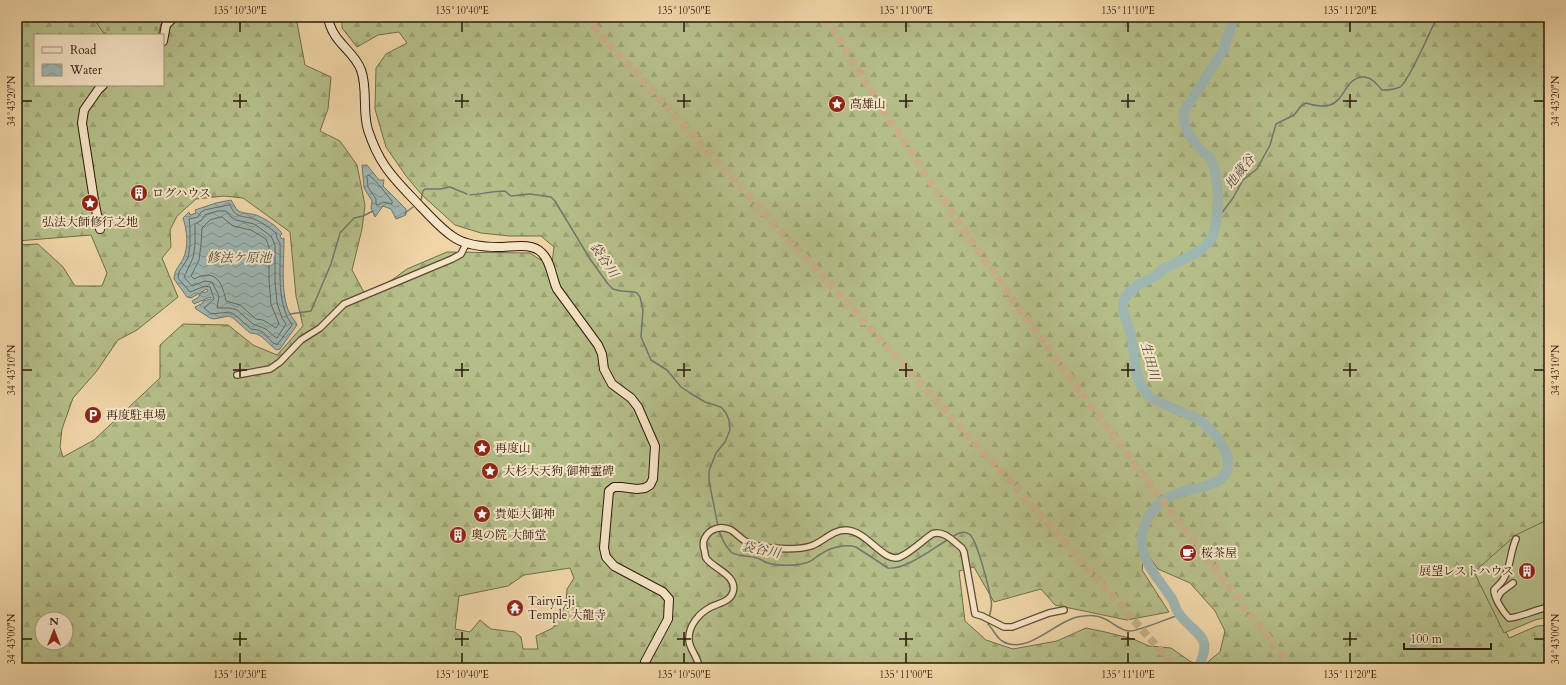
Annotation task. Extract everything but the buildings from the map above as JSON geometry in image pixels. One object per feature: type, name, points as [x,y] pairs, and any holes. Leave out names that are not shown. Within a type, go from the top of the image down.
[{"type":"street","points":[[164,35],[166,25],[174,17]]},
{"type":"street","points":[[328,17],[330,27],[337,39],[361,69],[364,81],[365,109],[368,130],[377,153],[385,166],[442,229],[455,238],[466,244],[480,246],[534,247],[542,253],[547,260],[552,280],[557,289],[598,345],[608,379],[612,384],[631,398],[638,407],[655,446],[653,478],[650,485],[645,488],[637,489],[614,487],[609,491],[604,548],[606,557],[614,566],[659,589],[669,599],[668,619],[645,662],[644,668]]},
{"type":"street","points":[[100,229],[82,123],[84,110],[102,86]]},
{"type":"street","points":[[237,375],[270,369],[280,362],[301,340],[320,328],[344,304],[452,260],[461,254],[466,244]]},
{"type":"street","points":[[699,668],[688,641],[691,627],[703,612],[723,603],[731,596],[734,590],[732,583],[726,574],[707,559],[703,539],[708,532],[713,529],[724,528],[731,530],[755,545],[798,548],[810,547],[837,531],[854,531],[863,536],[886,556],[894,559],[901,557],[936,532],[947,536],[962,548],[964,552],[975,614],[1004,627],[1012,627],[1049,613],[1064,610]]},
{"type":"street","points":[[1516,539],[1511,548],[1509,565],[1503,581],[1494,590],[1494,595],[1502,612],[1509,618],[1516,618],[1536,610],[1549,607]]},
{"type":"street","points":[[1497,599],[1501,592],[1513,583]]},
{"type":"green space","points":[[17,17],[296,17],[305,65],[331,77],[328,109],[320,131],[340,141],[357,165],[365,205],[362,229],[352,270],[367,298],[407,269],[447,252],[530,253],[539,259],[552,264],[554,247],[541,236],[509,236],[481,233],[455,225],[422,195],[406,176],[386,147],[375,109],[376,68],[386,54],[407,43],[399,32],[378,35],[357,47],[342,28],[342,17],[1549,17],[1549,534],[1486,589],[1509,638],[1537,626],[1549,625],[1549,663],[1525,668],[17,668],[17,245],[38,244],[63,267],[75,286],[102,286],[107,273],[91,235],[17,241]],"holes":[[[224,196],[243,198],[290,232],[296,296],[303,326],[277,355],[253,345],[228,325],[183,324],[160,345],[160,378],[94,440],[63,457],[60,447],[62,429],[73,398],[96,372],[118,340],[137,330],[178,297],[162,258],[171,247],[170,230],[177,216],[196,199]],[[1145,551],[1158,569],[1190,583],[1215,611],[1225,631],[1220,652],[1204,665],[1191,662],[1171,648],[1149,646],[1133,639],[1086,628],[1057,641],[1013,649],[986,640],[965,621],[959,571],[974,567],[994,602],[1041,589],[1055,605],[1127,620],[1169,612],[1142,570]],[[570,568],[574,578],[567,589],[566,604],[553,628],[536,636],[538,649],[523,649],[521,637],[515,632],[491,629],[480,620],[470,632],[455,629],[459,596],[508,586],[524,575]]]},
{"type":"green space","points":[[95,17],[169,17],[161,24],[158,34],[107,34],[103,32],[94,19]]},
{"type":"green space","points":[[1549,519],[1549,617],[1535,620],[1504,633],[1474,572],[1516,535]]},
{"type":"water","points":[[362,165],[367,165],[379,180],[384,180],[383,186],[406,209],[406,215],[396,219],[391,209],[383,206],[375,217],[371,208],[372,201],[364,188]]},
{"type":"water","name":"修法ケ原池","points":[[231,200],[237,210],[256,215],[274,225],[282,234],[280,236],[282,239],[284,238],[283,278],[285,297],[290,314],[297,325],[280,349],[276,350],[262,337],[257,334],[250,333],[229,316],[214,319],[196,309],[195,307],[203,303],[203,301],[211,299],[210,297],[194,304],[192,301],[199,297],[199,295],[203,292],[208,291],[207,289],[191,298],[187,297],[174,279],[176,271],[185,254],[187,244],[186,228],[183,218],[189,212],[190,215],[196,213],[195,210]]},
{"type":"waterway","name":"生田川","points":[[1198,668],[1203,657],[1204,643],[1201,637],[1179,613],[1172,599],[1151,569],[1144,553],[1142,533],[1151,513],[1162,502],[1175,494],[1210,485],[1221,479],[1228,469],[1228,457],[1218,438],[1205,424],[1196,418],[1152,399],[1146,393],[1137,375],[1131,335],[1124,315],[1123,305],[1125,298],[1134,288],[1163,269],[1199,251],[1212,237],[1217,213],[1218,193],[1215,172],[1210,158],[1198,147],[1187,130],[1184,121],[1184,111],[1223,51],[1234,17]]},
{"type":"waterway","name":"地蔵谷","points":[[1218,218],[1233,198],[1243,180],[1257,169],[1270,145],[1276,124],[1294,115],[1301,106],[1306,103],[1321,106],[1330,105],[1339,99],[1348,85],[1356,79],[1362,77],[1370,79],[1382,90],[1400,87],[1414,66],[1437,17]]},
{"type":"waterway","points":[[421,200],[425,189],[450,187],[467,194]]},
{"type":"waterway","name":"袋谷川","points":[[470,195],[505,191],[511,196],[530,194],[551,197],[555,201],[590,259],[608,284],[613,289],[634,292],[640,297],[643,310],[641,337],[651,360],[667,370],[681,387],[705,402],[721,407],[729,420],[730,430],[725,442],[716,453],[709,471],[709,481],[718,526]]},
{"type":"waterway","points":[[405,213],[413,207]]},
{"type":"waterway","points":[[290,314],[311,311],[331,264],[340,233],[354,218],[363,216],[373,211]]},
{"type":"waterway","name":"袋谷川","points":[[719,530],[725,544],[734,554],[754,557],[768,563],[781,565],[797,565],[812,561],[819,555],[829,550],[847,546],[856,547],[888,568],[895,568],[903,566],[919,558],[949,539]]},
{"type":"waterway","name":"袋谷川","points":[[952,537],[965,532],[969,534],[976,544],[992,602],[989,618]]},
{"type":"waterway","name":"袋谷川","points":[[989,622],[988,624],[996,635],[1002,641],[1012,645],[1022,644],[1033,640],[1074,618],[1084,616],[1103,618],[1123,630],[1133,631],[1179,615]]},
{"type":"tunnel","points":[[585,17],[1019,491],[1176,668]]},
{"type":"tunnel","points":[[826,17],[878,102],[933,186],[990,268],[1169,509],[1291,668]]},
{"type":"place","name":"高雄山","points":[[837,104]]},
{"type":"place","name":"ログハウス","points":[[139,193]]},
{"type":"place","name":"弘法大師修行之地","points":[[90,203]]},
{"type":"place","name":"再度駐車場","points":[[93,415]]},
{"type":"place","name":"再度山","points":[[482,448]]},
{"type":"place","name":"大杉大天狗 御神霊碑","points":[[490,471]]},
{"type":"place","name":"貴姫大御神","points":[[482,514]]},
{"type":"place","name":"奥の院 大師堂","points":[[458,535]]},
{"type":"place","name":"桜茶屋","points":[[1188,553]]},
{"type":"place","name":"展望レストハウス","points":[[1527,571]]},
{"type":"place","name":"Tairyū-ji Temple 大龍寺","points":[[515,608]]}]
